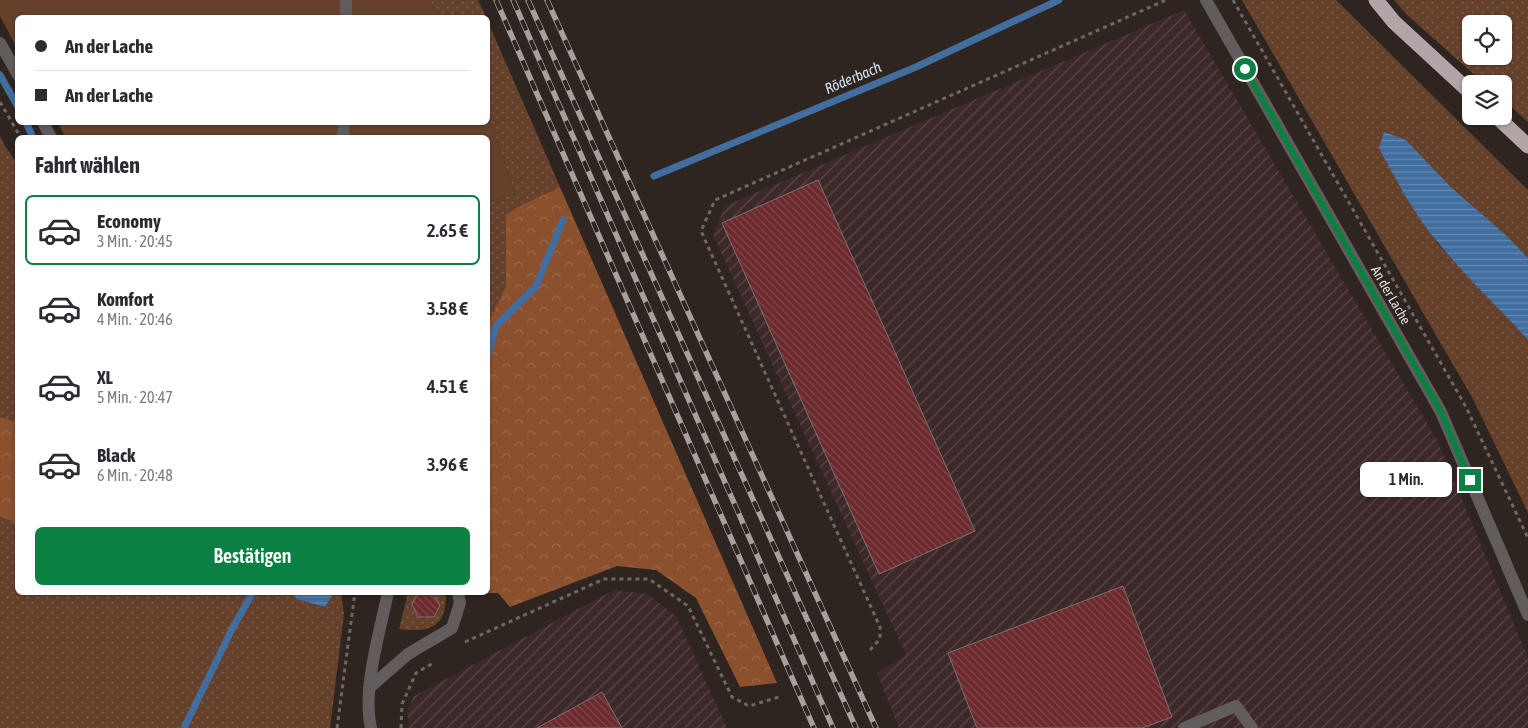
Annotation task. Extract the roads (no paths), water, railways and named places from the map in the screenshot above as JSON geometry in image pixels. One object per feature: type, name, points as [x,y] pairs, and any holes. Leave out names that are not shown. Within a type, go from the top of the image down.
[{"type":"highway","points":[[1376,0],[1394,22],[1462,85]]},
{"type":"highway","points":[[1506,125],[1528,146]]},
{"type":"street","points":[[346,0],[346,15]]},
{"type":"street","name":"An der Lache","points":[[1206,0],[1441,412],[1528,615]]},
{"type":"street","points":[[0,44],[15,70]]},
{"type":"street","points":[[371,728],[369,720],[369,688],[387,595]]},
{"type":"street","points":[[369,688],[408,654],[452,628],[460,603],[459,595]]},
{"type":"street","points":[[1184,728],[1236,706],[1252,728]]},
{"type":"water","points":[[1384,132],[1405,139],[1451,187],[1508,237],[1528,258],[1528,340],[1461,269],[1414,211],[1379,148]]},
{"type":"water","points":[[294,595],[333,595],[325,607],[296,599]]},
{"type":"waterway","name":"Röderbach","points":[[654,176],[916,67],[1059,0]]},
{"type":"waterway","points":[[0,75],[15,102]]},
{"type":"waterway","points":[[27,125],[32,135]]},
{"type":"waterway","name":"Röderbach","points":[[490,346],[496,326],[536,286],[563,220]]},
{"type":"waterway","points":[[184,728],[232,629],[251,595]]},
{"type":"railway","points":[[496,0],[814,728]]},
{"type":"railway","points":[[513,0],[833,728]]},
{"type":"railway","points":[[528,0],[856,728]]},
{"type":"railway","points":[[547,0],[876,728]]}]
